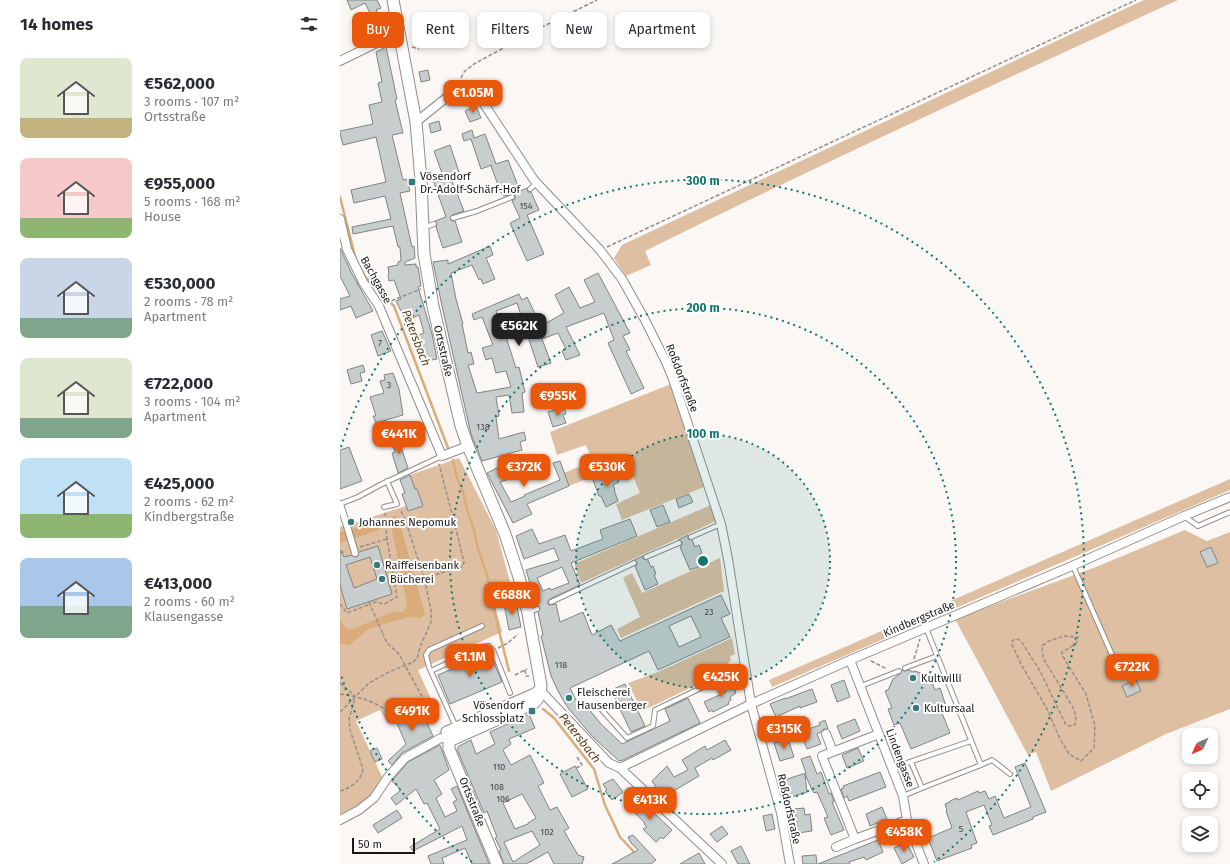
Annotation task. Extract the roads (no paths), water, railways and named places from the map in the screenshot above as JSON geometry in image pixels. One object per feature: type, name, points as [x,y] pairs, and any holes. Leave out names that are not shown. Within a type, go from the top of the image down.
[{"type":"street","name":"Ortsstraße","points":[[393,0],[395,12]]},
{"type":"street","points":[[340,60],[368,48]]},
{"type":"street","name":"Ortsstraße","points":[[403,48],[416,122],[424,254],[429,286],[456,410],[468,446],[505,534],[532,611],[540,678],[540,690]]},
{"type":"street","name":"Roßdorfstraße","points":[[416,122],[461,86],[472,90],[480,98],[537,184],[600,250],[622,279],[645,320],[673,379],[721,524],[751,704],[781,813],[790,864]]},
{"type":"street","name":"Bachgasse","points":[[340,220],[347,249],[363,282],[379,306],[440,458]]},
{"type":"street","points":[[440,458],[468,446]]},
{"type":"street","name":"Kindbergstraße","points":[[620,768],[751,704],[850,660],[1230,497]]},
{"type":"street","points":[[340,504],[354,550]]},
{"type":"street","name":"Lindengasse","points":[[850,660],[903,796],[907,820],[924,864]]},
{"type":"street","points":[[449,741],[447,732],[535,694],[540,690]]},
{"type":"street","points":[[449,741],[534,703],[538,699],[540,690]]},
{"type":"street","points":[[540,690],[610,763],[620,768],[722,864]]},
{"type":"street","points":[[826,734],[833,752]]},
{"type":"street","points":[[855,839],[822,756],[879,734]]},
{"type":"street","points":[[340,820],[359,810],[374,798],[388,777],[405,758],[440,738],[445,738],[449,741]]},
{"type":"street","name":"Ortsstraße","points":[[449,741],[449,749],[497,864]]},
{"type":"street","points":[[836,847],[907,820]]},
{"type":"lane","points":[[530,189],[537,184]]},
{"type":"lane","points":[[453,218],[512,197]]},
{"type":"lane","points":[[423,228],[434,224]]},
{"type":"lane","points":[[340,504],[358,498],[387,481],[440,458]]},
{"type":"lane","points":[[384,507],[397,504],[387,481]]},
{"type":"lane","points":[[1184,516],[1198,526],[1230,512]]},
{"type":"lane","points":[[691,537],[721,524]]},
{"type":"lane","points":[[646,557],[679,542]]},
{"type":"lane","points":[[551,602],[634,563]]},
{"type":"lane","points":[[1072,566],[1113,657]]},
{"type":"lane","points":[[456,727],[431,671],[426,656],[429,650],[482,626]]},
{"type":"lane","points":[[926,627],[981,765]]},
{"type":"lane","points":[[431,671],[481,647],[489,646],[493,650],[510,693]]},
{"type":"lane","points":[[905,668],[937,656]]},
{"type":"lane","points":[[601,708],[627,738],[653,726],[655,710],[745,667]]},
{"type":"lane","points":[[860,687],[899,671]]},
{"type":"lane","points":[[892,768],[971,741]]},
{"type":"lane","points":[[903,796],[992,760],[1010,774]]},
{"type":"lane","points":[[911,762],[922,788]]},
{"type":"waterway","name":"Petersbach","points":[[340,197],[356,260]]},
{"type":"waterway","name":"Petersbach","points":[[359,266],[366,278],[394,306],[448,448]]},
{"type":"waterway","name":"Petersbach","points":[[453,460],[457,478],[463,492],[478,549],[487,575],[509,671]]},
{"type":"waterway","name":"Petersbach","points":[[543,709],[554,718],[594,769],[605,805],[620,837],[635,853]]},
{"type":"place","name":"Vösendorf Dr.-Adolf-Schärf-Hof","points":[[412,182]]},
{"type":"place","name":"Johannes Nepomuk","points":[[351,522]]},
{"type":"place","name":"Raiffeisenbank","points":[[377,565]]},
{"type":"place","name":"Bücherei","points":[[382,579]]},
{"type":"place","name":"Kultwilli","points":[[913,678]]},
{"type":"place","name":"Fleischerei Hausenberger","points":[[569,698]]},
{"type":"place","name":"Kultursaal","points":[[916,708]]},
{"type":"place","name":"Vösendorf Schlossplatz","points":[[532,711]]}]
